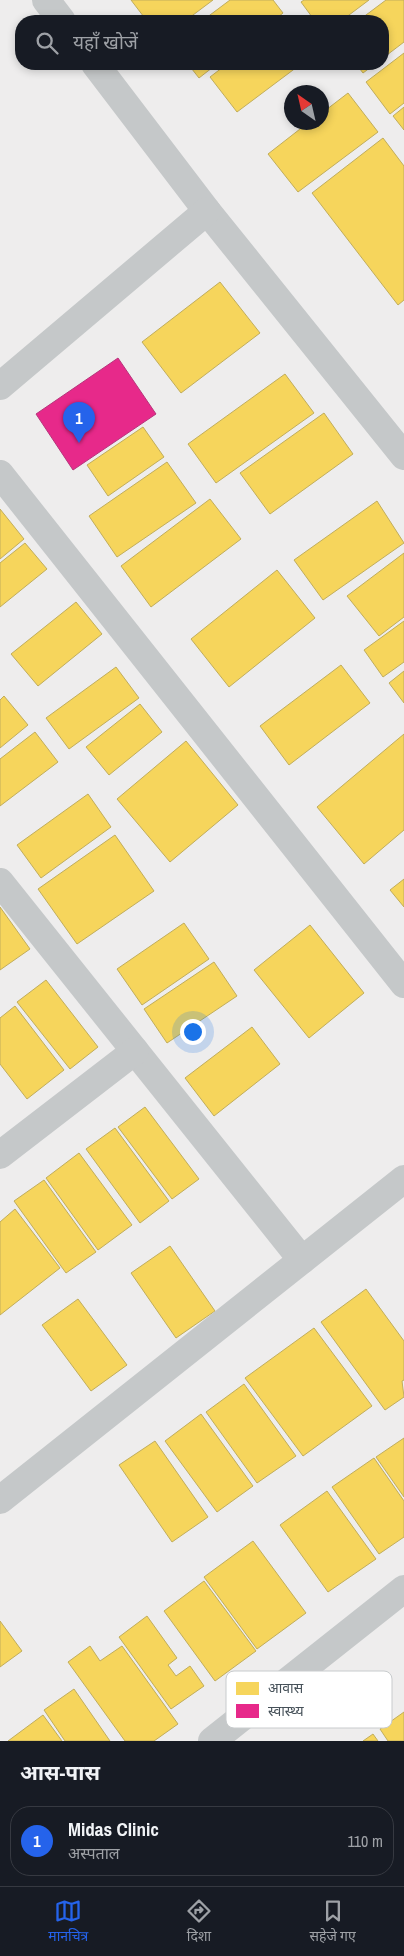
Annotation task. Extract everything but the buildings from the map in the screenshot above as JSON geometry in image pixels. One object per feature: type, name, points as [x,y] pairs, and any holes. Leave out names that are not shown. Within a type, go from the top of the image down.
[{"type":"street","points":[[46,0],[57,15]]},
{"type":"street","points":[[100,70],[207,211],[404,456]]},
{"type":"street","points":[[3,377],[207,211]]},
{"type":"street","points":[[0,474],[404,984]]},
{"type":"street","points":[[0,882],[302,1260]]},
{"type":"street","points":[[0,1155],[134,1051]]},
{"type":"street","points":[[0,1500],[404,1179]]},
{"type":"street","points":[[300,1671],[404,1589]]},
{"type":"street","points":[[212,1741],[228,1728]]},
{"type":"place","name":"Midas Clinic","points":[[79,443]]}]
